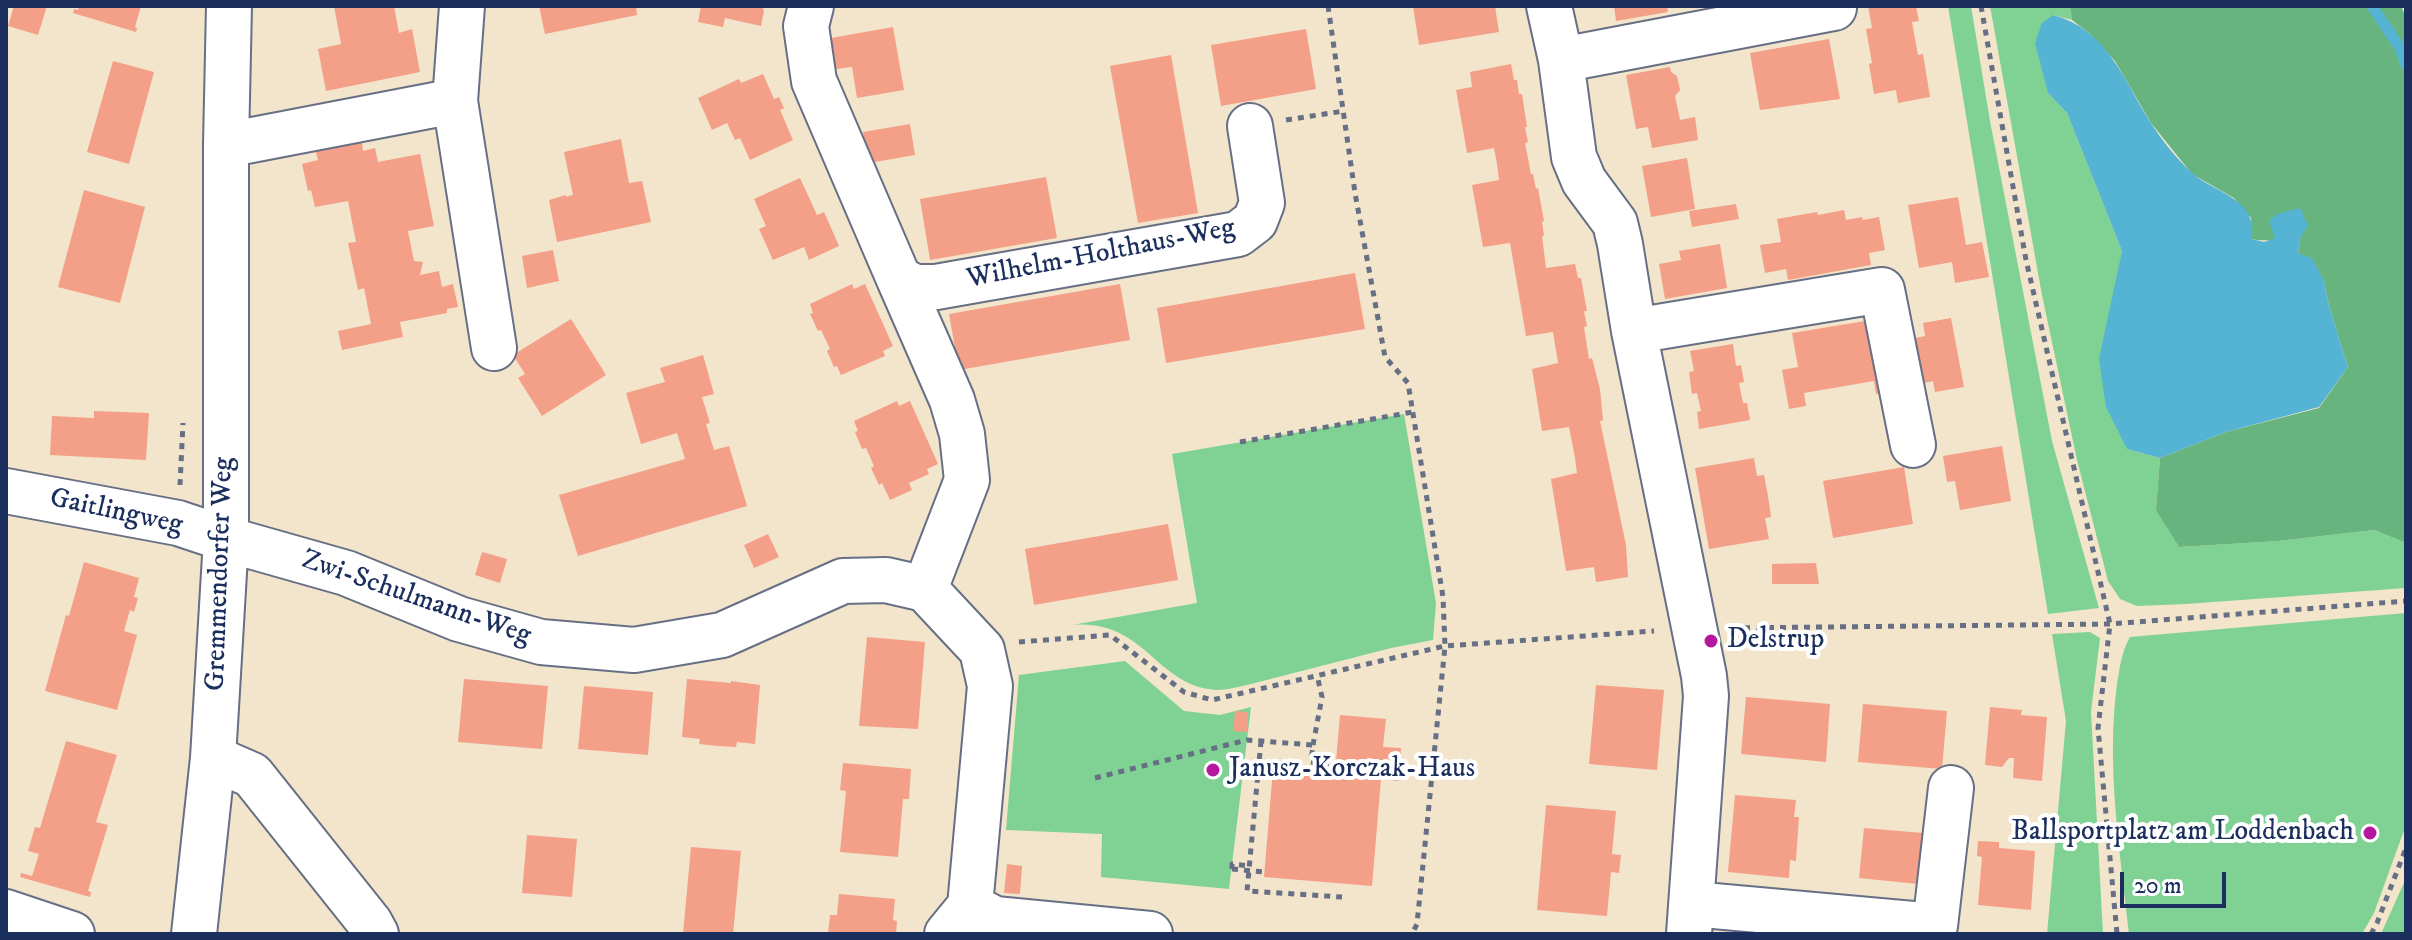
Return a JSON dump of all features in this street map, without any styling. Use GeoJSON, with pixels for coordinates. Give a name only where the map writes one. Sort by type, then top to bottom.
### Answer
{"type":"FeatureCollection","features":[{"type":"Feature","properties":{"kind":"street","name":"Gremmendorfer Weg"},"geometry":{"type":"LineString","coordinates":[[194,934],[213,758],[226,539],[229,6]]}},
{"type":"Feature","properties":{"kind":"street"},"geometry":{"type":"LineString","coordinates":[[462,6],[455,101],[494,348]]}},
{"type":"Feature","properties":{"kind":"street"},"geometry":{"type":"LineString","coordinates":[[811,6],[806,26],[814,81],[952,400],[962,434],[967,480],[925,589],[982,650],[990,686],[958,920],[995,919],[1150,934]]}},
{"type":"Feature","properties":{"kind":"street"},"geometry":{"type":"LineString","coordinates":[[1549,6],[1561,60],[1574,157],[1584,181],[1615,223],[1634,331],[1701,655],[1706,696],[1690,919],[1935,926],[1951,788]]}},
{"type":"Feature","properties":{"kind":"street"},"geometry":{"type":"LineString","coordinates":[[1561,60],[1834,8]]}},
{"type":"Feature","properties":{"kind":"street"},"geometry":{"type":"LineString","coordinates":[[226,145],[455,101]]}},
{"type":"Feature","properties":{"kind":"street","name":"Wilhelm-Holthaus-Weg"},"geometry":{"type":"LineString","coordinates":[[899,279],[915,287],[936,287],[1238,234],[1255,221],[1262,203],[1250,126]]}},
{"type":"Feature","properties":{"kind":"street"},"geometry":{"type":"LineString","coordinates":[[1634,331],[1882,290],[1913,445]]}},
{"type":"Feature","properties":{"kind":"street","name":"Gaitlingweg"},"geometry":{"type":"LineString","coordinates":[[6,491],[178,523],[226,539]]}},
{"type":"Feature","properties":{"kind":"street","name":"Zwi-Schulmann-Weg"},"geometry":{"type":"LineString","coordinates":[[226,539],[346,573],[459,619],[541,642],[634,650],[722,635],[843,581],[886,580],[925,589]]}},
{"type":"Feature","properties":{"kind":"street"},"geometry":{"type":"LineString","coordinates":[[213,758],[252,775],[376,934]]}},
{"type":"Feature","properties":{"kind":"street"},"geometry":{"type":"LineString","coordinates":[[6,912],[72,934]]}},
{"type":"Feature","properties":{"kind":"path"},"geometry":{"type":"LineString","coordinates":[[1328,6],[1355,193],[1385,357],[1408,383],[1443,597],[1445,646],[1417,924],[1412,934]]}},
{"type":"Feature","properties":{"kind":"path"},"geometry":{"type":"LineString","coordinates":[[1981,6],[2026,260],[2110,624],[2098,728],[2117,934]]}},
{"type":"Feature","properties":{"kind":"path"},"geometry":{"type":"LineString","coordinates":[[1250,126],[1344,111]]}},
{"type":"Feature","properties":{"kind":"path"},"geometry":{"type":"LineString","coordinates":[[1240,442],[1413,412]]}},
{"type":"Feature","properties":{"kind":"path"},"geometry":{"type":"LineString","coordinates":[[1317,675],[1322,697],[1311,762],[1342,767]]}},
{"type":"Feature","properties":{"kind":"path"},"geometry":{"type":"LineString","coordinates":[[1095,778],[1247,740],[1313,745]]}},
{"type":"Feature","properties":{"kind":"path"},"geometry":{"type":"LineString","coordinates":[[1261,741],[1247,891],[1342,897]]}},
{"type":"Feature","properties":{"kind":"path"},"geometry":{"type":"LineString","coordinates":[[2371,934],[2406,848]]}},
{"type":"Feature","properties":{"kind":"path"},"geometry":{"type":"LineString","coordinates":[[1249,866],[1232,864],[1232,869],[1264,872]]}},
{"type":"Feature","properties":{"kind":"green space"},"geometry":{"type":"Polygon","coordinates":[[[1948,6],[1971,6],[2052,441],[2099,608],[2048,614],[1948,6]]]}},
{"type":"Feature","properties":{"kind":"green space"},"geometry":{"type":"Polygon","coordinates":[[[1990,6],[2070,6],[2072,20],[2053,15],[2048,93],[2067,113],[2122,251],[2115,291],[2127,449],[2160,458],[2156,509],[2179,547],[2278,541],[2374,530],[2406,543],[2406,588],[2137,606],[2120,599],[2108,581],[2077,460],[2042,295],[1990,6]]]}},
{"type":"Feature","properties":{"kind":"green space"},"geometry":{"type":"Polygon","coordinates":[[[2070,6],[2401,6],[2406,17],[2406,543],[2374,530],[2278,541],[2179,547],[2156,510],[2160,458],[2226,432],[2319,408],[2348,367],[2324,281],[2298,253],[2301,235],[2270,240],[2252,239],[2251,218],[2234,198],[2192,174],[2151,123],[2115,61],[2072,20],[2070,6]]]}},
{"type":"Feature","properties":{"kind":"green space"},"geometry":{"type":"Polygon","coordinates":[[[1404,414],[1436,603],[1433,640],[1216,690],[1195,686],[1178,677],[1117,632],[1097,626],[1072,625],[1197,603],[1172,454],[1404,414]]]}},
{"type":"Feature","properties":{"kind":"green space"},"geometry":{"type":"Polygon","coordinates":[[[2406,613],[2406,825],[2374,913],[2362,934],[2129,934],[2113,746],[2117,684],[2130,637],[2406,613]]]}},
{"type":"Feature","properties":{"kind":"green space"},"geometry":{"type":"Polygon","coordinates":[[[2090,632],[2100,638],[2091,712],[2103,934],[2047,934],[2066,721],[2052,634],[2090,632]]]}},
{"type":"Feature","properties":{"kind":"green space"},"geometry":{"type":"Polygon","coordinates":[[[1125,661],[1184,711],[1220,715],[1251,707],[1229,889],[1101,877],[1102,834],[1006,830],[1019,675],[1125,661]]]}},
{"type":"Feature","properties":{"kind":"green space"},"geometry":{"type":"Polygon","coordinates":[[[2406,878],[2406,934],[2381,934],[2406,878]]]}},
{"type":"Feature","properties":{"kind":"water"},"geometry":{"type":"Polygon","coordinates":[[[2053,15],[2087,31],[2100,43],[2153,127],[2174,154],[2198,178],[2234,199],[2247,212],[2252,223],[2252,239],[2264,242],[2275,238],[2269,221],[2277,214],[2300,208],[2308,226],[2301,236],[2298,253],[2312,258],[2324,281],[2348,367],[2319,407],[2226,432],[2160,458],[2127,449],[2106,407],[2099,359],[2122,251],[2067,113],[2048,93],[2035,43],[2042,23],[2053,15]]]}},
{"type":"Feature","properties":{"kind":"building"},"geometry":{"type":"Polygon","coordinates":[[[14,6],[47,6],[38,35],[8,26],[14,6]]]}},
{"type":"Feature","properties":{"kind":"building"},"geometry":{"type":"Polygon","coordinates":[[[79,6],[141,6],[136,32],[73,13],[79,6]]]}},
{"type":"Feature","properties":{"kind":"building"},"geometry":{"type":"Polygon","coordinates":[[[334,6],[394,6],[399,33],[412,29],[420,72],[326,91],[318,49],[341,44],[334,6]]]}},
{"type":"Feature","properties":{"kind":"building"},"geometry":{"type":"Polygon","coordinates":[[[539,6],[636,6],[637,15],[545,34],[539,6]]]}},
{"type":"Feature","properties":{"kind":"building"},"geometry":{"type":"Polygon","coordinates":[[[701,6],[762,6],[761,26],[725,18],[723,27],[698,22],[701,6]]]}},
{"type":"Feature","properties":{"kind":"building"},"geometry":{"type":"Polygon","coordinates":[[[1413,6],[1495,6],[1499,32],[1419,45],[1413,6]]]}},
{"type":"Feature","properties":{"kind":"building"},"geometry":{"type":"Polygon","coordinates":[[[1614,6],[1667,6],[1668,12],[1616,21],[1614,6]]]}},
{"type":"Feature","properties":{"kind":"building"},"geometry":{"type":"Polygon","coordinates":[[[1868,6],[1916,6],[1919,21],[1912,22],[1918,55],[1923,54],[1930,97],[1898,103],[1896,90],[1874,94],[1866,29],[1872,28],[1868,6]]]}},
{"type":"Feature","properties":{"kind":"building"},"geometry":{"type":"Polygon","coordinates":[[[893,27],[904,90],[857,98],[852,67],[836,69],[831,38],[893,27]]]}},
{"type":"Feature","properties":{"kind":"building"},"geometry":{"type":"Polygon","coordinates":[[[1306,29],[1316,89],[1221,106],[1211,45],[1306,29]]]}},
{"type":"Feature","properties":{"kind":"building"},"geometry":{"type":"Polygon","coordinates":[[[1829,39],[1840,99],[1760,110],[1750,53],[1829,39]]]}},
{"type":"Feature","properties":{"kind":"building"},"geometry":{"type":"Polygon","coordinates":[[[1171,55],[1198,213],[1138,223],[1110,66],[1171,55]]]}},
{"type":"Feature","properties":{"kind":"building"},"geometry":{"type":"Polygon","coordinates":[[[113,61],[154,72],[129,164],[87,152],[113,61]]]}},
{"type":"Feature","properties":{"kind":"building"},"geometry":{"type":"Polygon","coordinates":[[[1511,64],[1519,94],[1522,94],[1528,142],[1525,143],[1544,221],[1542,236],[1546,268],[1575,264],[1578,278],[1581,278],[1587,311],[1584,311],[1587,326],[1584,327],[1589,359],[1592,358],[1600,389],[1603,420],[1600,421],[1626,545],[1628,577],[1596,582],[1594,567],[1566,571],[1551,479],[1577,473],[1575,458],[1569,427],[1542,431],[1532,369],[1558,363],[1553,332],[1526,336],[1510,243],[1483,247],[1472,185],[1499,180],[1497,164],[1494,148],[1467,153],[1456,90],[1472,87],[1470,72],[1511,64]]]}},
{"type":"Feature","properties":{"kind":"building"},"geometry":{"type":"Polygon","coordinates":[[[1670,67],[1677,76],[1680,90],[1675,96],[1680,120],[1695,117],[1698,140],[1652,148],[1648,127],[1636,129],[1626,75],[1670,67]]]}},
{"type":"Feature","properties":{"kind":"building"},"geometry":{"type":"Polygon","coordinates":[[[763,74],[774,99],[779,97],[784,108],[780,110],[793,140],[750,160],[740,138],[735,140],[727,123],[712,130],[698,98],[739,79],[741,83],[763,74]]]}},
{"type":"Feature","properties":{"kind":"building"},"geometry":{"type":"Polygon","coordinates":[[[910,124],[915,155],[869,163],[863,132],[910,124]]]}},
{"type":"Feature","properties":{"kind":"building"},"geometry":{"type":"Polygon","coordinates":[[[361,136],[363,151],[375,148],[378,162],[420,154],[434,226],[408,231],[414,261],[423,262],[420,275],[439,271],[442,287],[453,284],[458,307],[447,309],[447,313],[400,322],[403,337],[342,350],[338,331],[371,324],[364,288],[358,290],[348,243],[356,242],[348,201],[315,207],[302,164],[318,160],[314,145],[361,136]]]}},
{"type":"Feature","properties":{"kind":"building"},"geometry":{"type":"Polygon","coordinates":[[[621,139],[629,183],[642,181],[651,222],[557,242],[549,200],[573,195],[564,152],[621,139]]]}},
{"type":"Feature","properties":{"kind":"building"},"geometry":{"type":"Polygon","coordinates":[[[1687,158],[1695,209],[1651,217],[1642,166],[1687,158]]]}},
{"type":"Feature","properties":{"kind":"building"},"geometry":{"type":"Polygon","coordinates":[[[1046,177],[1057,238],[930,260],[920,199],[1046,177]]]}},
{"type":"Feature","properties":{"kind":"building"},"geometry":{"type":"Polygon","coordinates":[[[800,178],[817,215],[824,212],[839,246],[809,260],[804,247],[773,260],[759,229],[766,226],[754,199],[800,178]]]}},
{"type":"Feature","properties":{"kind":"building"},"geometry":{"type":"Polygon","coordinates":[[[84,190],[145,207],[120,303],[58,287],[84,190]]]}},
{"type":"Feature","properties":{"kind":"building"},"geometry":{"type":"Polygon","coordinates":[[[1958,197],[1966,245],[1982,242],[1989,277],[1955,283],[1952,262],[1919,268],[1908,205],[1958,197]]]}},
{"type":"Feature","properties":{"kind":"building"},"geometry":{"type":"Polygon","coordinates":[[[1736,204],[1739,219],[1692,227],[1689,211],[1736,204]]]}},
{"type":"Feature","properties":{"kind":"building"},"geometry":{"type":"Polygon","coordinates":[[[1844,210],[1846,220],[1879,217],[1885,250],[1869,253],[1871,265],[1788,280],[1786,269],[1765,273],[1760,245],[1781,242],[1777,219],[1844,210]]]}},
{"type":"Feature","properties":{"kind":"building"},"geometry":{"type":"Polygon","coordinates":[[[1720,244],[1727,288],[1665,299],[1659,264],[1681,260],[1679,251],[1720,244]]]}},
{"type":"Feature","properties":{"kind":"building"},"geometry":{"type":"Polygon","coordinates":[[[553,250],[559,281],[527,288],[522,256],[553,250]]]}},
{"type":"Feature","properties":{"kind":"building"},"geometry":{"type":"Polygon","coordinates":[[[1355,273],[1365,329],[1166,363],[1157,308],[1355,273]]]}},
{"type":"Feature","properties":{"kind":"building"},"geometry":{"type":"Polygon","coordinates":[[[852,284],[854,289],[865,284],[893,346],[883,351],[885,356],[841,375],[837,366],[834,367],[827,351],[830,349],[810,314],[813,313],[810,304],[852,284]]]}},
{"type":"Feature","properties":{"kind":"building"},"geometry":{"type":"Polygon","coordinates":[[[1120,284],[1130,340],[959,370],[949,314],[1120,284]]]}},
{"type":"Feature","properties":{"kind":"building"},"geometry":{"type":"Polygon","coordinates":[[[1951,318],[1964,387],[1935,392],[1933,381],[1924,383],[1922,372],[1906,375],[1900,341],[1925,336],[1923,323],[1951,318]]]}},
{"type":"Feature","properties":{"kind":"building"},"geometry":{"type":"Polygon","coordinates":[[[571,319],[606,375],[542,416],[518,378],[525,374],[513,355],[571,319]]]}},
{"type":"Feature","properties":{"kind":"building"},"geometry":{"type":"Polygon","coordinates":[[[1865,321],[1871,355],[1886,352],[1893,391],[1876,394],[1874,381],[1804,393],[1806,406],[1789,409],[1782,370],[1798,367],[1792,333],[1865,321]]]}},
{"type":"Feature","properties":{"kind":"building"},"geometry":{"type":"Polygon","coordinates":[[[1733,344],[1736,366],[1741,365],[1744,382],[1739,383],[1750,420],[1699,429],[1697,412],[1701,411],[1697,393],[1692,394],[1689,372],[1694,371],[1690,351],[1733,344]]]}},
{"type":"Feature","properties":{"kind":"building"},"geometry":{"type":"Polygon","coordinates":[[[703,355],[714,394],[702,397],[710,423],[706,424],[714,450],[729,446],[747,506],[578,556],[559,495],[685,459],[677,433],[641,444],[626,393],[665,382],[660,368],[703,355]]]}},
{"type":"Feature","properties":{"kind":"building"},"geometry":{"type":"Polygon","coordinates":[[[897,401],[899,406],[910,401],[938,464],[927,469],[929,474],[909,483],[912,490],[890,500],[871,468],[874,466],[866,448],[862,449],[854,421],[897,401]]]}},
{"type":"Feature","properties":{"kind":"building"},"geometry":{"type":"Polygon","coordinates":[[[94,411],[149,413],[146,460],[50,455],[52,416],[94,418],[94,411]]]}},
{"type":"Feature","properties":{"kind":"building"},"geometry":{"type":"Polygon","coordinates":[[[2002,446],[2011,501],[1960,510],[1955,481],[1947,482],[1943,456],[2002,446]]]}},
{"type":"Feature","properties":{"kind":"building"},"geometry":{"type":"Polygon","coordinates":[[[1754,458],[1757,476],[1764,475],[1768,496],[1771,517],[1765,518],[1769,539],[1709,549],[1695,468],[1754,458]]]}},
{"type":"Feature","properties":{"kind":"building"},"geometry":{"type":"Polygon","coordinates":[[[1904,467],[1913,524],[1833,538],[1823,481],[1904,467]]]}},
{"type":"Feature","properties":{"kind":"building"},"geometry":{"type":"Polygon","coordinates":[[[1168,524],[1178,580],[1034,605],[1025,549],[1168,524]]]}},
{"type":"Feature","properties":{"kind":"building"},"geometry":{"type":"Polygon","coordinates":[[[768,534],[779,557],[754,568],[744,545],[768,534]]]}},
{"type":"Feature","properties":{"kind":"building"},"geometry":{"type":"Polygon","coordinates":[[[482,552],[507,559],[500,583],[475,575],[482,552]]]}},
{"type":"Feature","properties":{"kind":"building"},"geometry":{"type":"Polygon","coordinates":[[[84,562],[139,578],[134,597],[138,598],[134,612],[130,610],[124,631],[137,635],[117,710],[45,691],[84,562]]]}},
{"type":"Feature","properties":{"kind":"building"},"geometry":{"type":"Polygon","coordinates":[[[1816,563],[1819,584],[1772,584],[1772,564],[1816,563]]]}},
{"type":"Feature","properties":{"kind":"building"},"geometry":{"type":"Polygon","coordinates":[[[867,637],[925,642],[918,729],[859,726],[867,637]]]}},
{"type":"Feature","properties":{"kind":"building"},"geometry":{"type":"Polygon","coordinates":[[[464,679],[548,686],[542,749],[458,742],[464,679]]]}},
{"type":"Feature","properties":{"kind":"building"},"geometry":{"type":"Polygon","coordinates":[[[687,679],[760,685],[755,744],[737,742],[736,747],[718,746],[699,744],[700,739],[682,737],[687,679]]]}},
{"type":"Feature","properties":{"kind":"building"},"geometry":{"type":"Polygon","coordinates":[[[1596,685],[1664,690],[1657,770],[1589,764],[1596,685]]]}},
{"type":"Feature","properties":{"kind":"building"},"geometry":{"type":"Polygon","coordinates":[[[584,686],[653,692],[648,755],[578,749],[584,686]]]}},
{"type":"Feature","properties":{"kind":"building"},"geometry":{"type":"Polygon","coordinates":[[[1746,697],[1830,704],[1826,762],[1741,754],[1746,697]]]}},
{"type":"Feature","properties":{"kind":"building"},"geometry":{"type":"Polygon","coordinates":[[[1863,704],[1947,711],[1942,769],[1858,762],[1863,704]]]}},
{"type":"Feature","properties":{"kind":"building"},"geometry":{"type":"Polygon","coordinates":[[[1990,707],[2022,710],[2021,715],[2047,717],[2042,781],[2013,778],[2014,758],[2009,758],[2002,767],[1985,765],[1990,707]]]}},
{"type":"Feature","properties":{"kind":"building"},"geometry":{"type":"Polygon","coordinates":[[[1235,711],[1248,712],[1247,732],[1233,731],[1235,711]]]}},
{"type":"Feature","properties":{"kind":"building"},"geometry":{"type":"Polygon","coordinates":[[[1340,715],[1386,719],[1383,747],[1401,748],[1398,781],[1381,779],[1372,886],[1264,877],[1273,769],[1341,775],[1342,762],[1336,761],[1340,715]]]}},
{"type":"Feature","properties":{"kind":"building"},"geometry":{"type":"Polygon","coordinates":[[[66,741],[117,755],[96,822],[108,825],[88,891],[91,892],[90,897],[20,877],[21,873],[32,876],[39,854],[28,851],[35,827],[40,828],[66,741]]]}},
{"type":"Feature","properties":{"kind":"building"},"geometry":{"type":"Polygon","coordinates":[[[843,763],[911,769],[909,799],[903,799],[898,857],[840,852],[846,791],[840,790],[843,763]]]}},
{"type":"Feature","properties":{"kind":"building"},"geometry":{"type":"Polygon","coordinates":[[[1735,795],[1796,800],[1794,817],[1799,817],[1796,861],[1790,860],[1789,878],[1728,872],[1735,795]]]}},
{"type":"Feature","properties":{"kind":"building"},"geometry":{"type":"Polygon","coordinates":[[[1546,805],[1616,811],[1612,854],[1621,855],[1619,873],[1611,872],[1607,916],[1537,910],[1546,805]]]}},
{"type":"Feature","properties":{"kind":"building"},"geometry":{"type":"Polygon","coordinates":[[[1864,828],[1923,833],[1918,884],[1859,878],[1864,828]]]}},
{"type":"Feature","properties":{"kind":"building"},"geometry":{"type":"Polygon","coordinates":[[[527,835],[577,839],[572,897],[522,893],[527,835]]]}},
{"type":"Feature","properties":{"kind":"building"},"geometry":{"type":"Polygon","coordinates":[[[1978,841],[1999,842],[1999,848],[2035,851],[2031,910],[1978,905],[1982,857],[1977,856],[1978,841]]]}},
{"type":"Feature","properties":{"kind":"building"},"geometry":{"type":"Polygon","coordinates":[[[691,847],[741,851],[733,934],[683,934],[691,847]]]}},
{"type":"Feature","properties":{"kind":"building"},"geometry":{"type":"Polygon","coordinates":[[[1007,864],[1022,866],[1020,894],[1004,893],[1007,864]]]}},
{"type":"Feature","properties":{"kind":"building"},"geometry":{"type":"Polygon","coordinates":[[[839,894],[895,899],[893,920],[897,921],[896,934],[828,934],[830,915],[837,915],[839,894]]]}},
{"type":"Feature","properties":{"kind":"waterway"},"geometry":{"type":"LineString","coordinates":[[2372,6],[2400,48],[2406,65]]}},
{"type":"Feature","properties":{"kind":"place","name":"Delstrup"},"geometry":{"type":"Point","coordinates":[1711,641]}},
{"type":"Feature","properties":{"kind":"place","name":"Janusz-Korczak-Haus"},"geometry":{"type":"Point","coordinates":[1213,770]}},
{"type":"Feature","properties":{"kind":"place","name":"Ballsportplatz am Loddenbach"},"geometry":{"type":"Point","coordinates":[2370,833]}}]}
